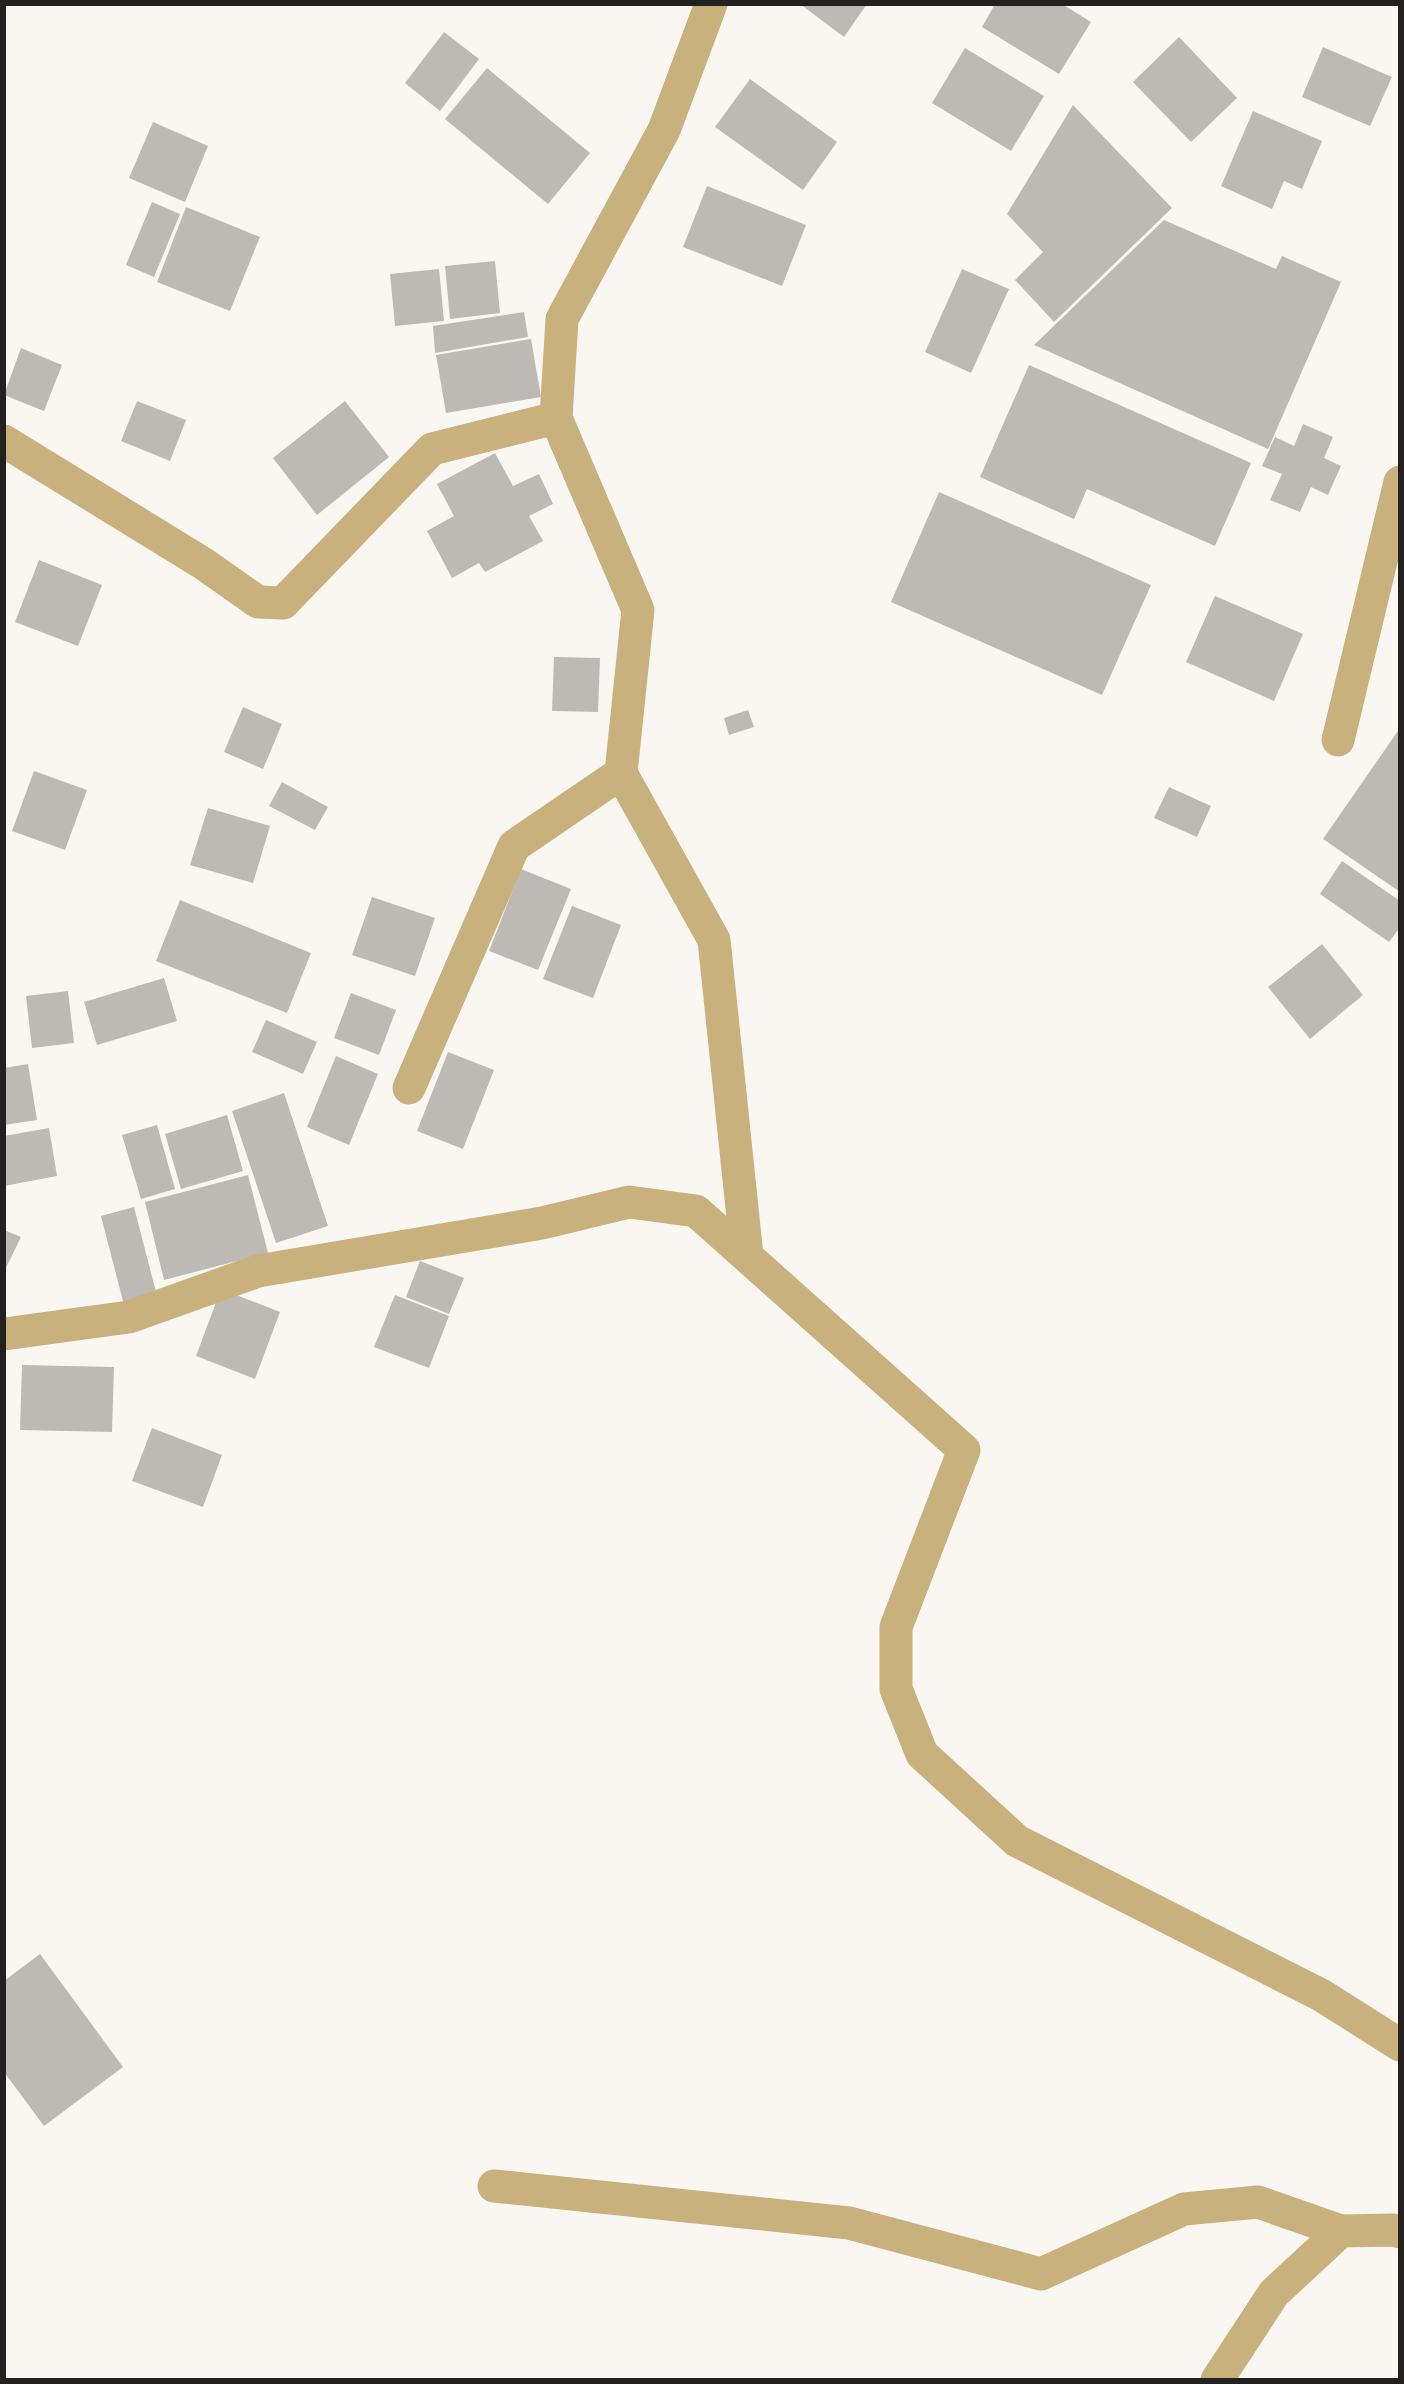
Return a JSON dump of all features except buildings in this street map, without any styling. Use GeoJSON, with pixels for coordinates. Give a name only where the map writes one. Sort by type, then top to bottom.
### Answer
{"type":"FeatureCollection","features":[{"type":"Feature","properties":{"kind":"street"},"geometry":{"type":"LineString","coordinates":[[711,4],[664,130],[562,320],[556,418],[638,610],[621,773],[714,940],[747,1256]]}},
{"type":"Feature","properties":{"kind":"street"},"geometry":{"type":"LineString","coordinates":[[4,441],[204,564],[258,602],[283,603],[432,449],[556,418]]}},
{"type":"Feature","properties":{"kind":"street"},"geometry":{"type":"LineString","coordinates":[[1338,740],[1400,482]]}},
{"type":"Feature","properties":{"kind":"street"},"geometry":{"type":"LineString","coordinates":[[409,1088],[514,846],[621,773]]}},
{"type":"Feature","properties":{"kind":"street"},"geometry":{"type":"LineString","coordinates":[[4,1334],[129,1317],[258,1271],[542,1223],[630,1202],[696,1211],[964,1450],[896,1627],[896,1689],[922,1754],[1017,1841],[1321,1995],[1400,2045]]}},
{"type":"Feature","properties":{"kind":"street"},"geometry":{"type":"LineString","coordinates":[[494,2186],[849,2223],[1041,2274],[1184,2209],[1258,2202],[1341,2231],[1393,2230],[1400,2232]]}},
{"type":"Feature","properties":{"kind":"street"},"geometry":{"type":"LineString","coordinates":[[1218,2379],[1274,2293],[1341,2231]]}}]}
